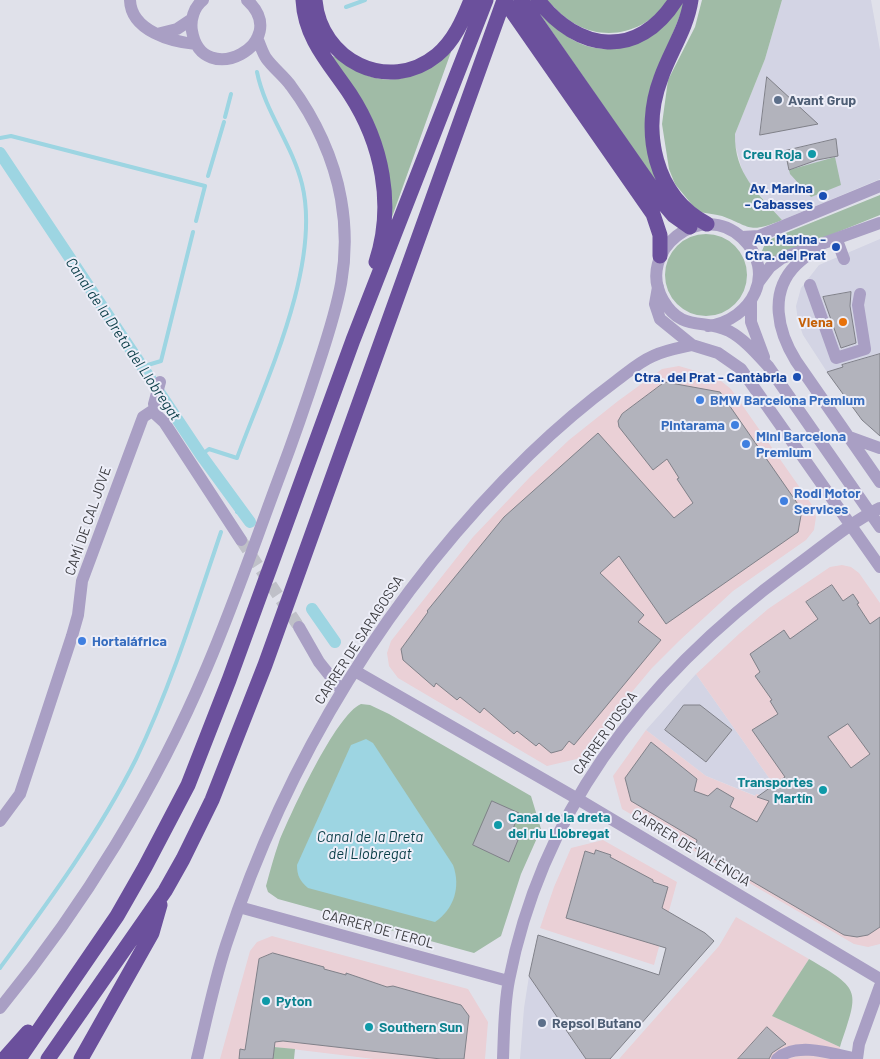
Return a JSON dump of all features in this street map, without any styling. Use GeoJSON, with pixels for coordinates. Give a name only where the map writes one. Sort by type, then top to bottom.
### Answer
{"type":"FeatureCollection","features":[{"type":"Feature","properties":{"kind":"highway"},"geometry":{"type":"LineString","coordinates":[[303,0],[304,15],[310,33],[322,56],[365,119],[376,146],[383,178],[384,220],[379,248],[353,340]]}},
{"type":"Feature","properties":{"kind":"highway"},"geometry":{"type":"LineString","coordinates":[[315,0],[321,28],[342,55],[359,65],[389,72],[409,69],[436,55],[477,4]]}},
{"type":"Feature","properties":{"kind":"highway"},"geometry":{"type":"LineString","coordinates":[[492,0],[601,152],[636,189]]}},
{"type":"Feature","properties":{"kind":"highway"},"geometry":{"type":"LineString","coordinates":[[504,0],[636,189],[657,224],[660,234],[660,256]]}},
{"type":"Feature","properties":{"kind":"highway"},"geometry":{"type":"LineString","coordinates":[[48,1059],[165,891],[201,824],[240,729],[428,212],[469,119],[496,37],[504,0]]}},
{"type":"Feature","properties":{"kind":"highway"},"geometry":{"type":"LineString","coordinates":[[496,37],[515,0]]}},
{"type":"Feature","properties":{"kind":"highway"},"geometry":{"type":"LineString","coordinates":[[522,0],[662,202],[673,215],[690,227]]}},
{"type":"Feature","properties":{"kind":"highway"},"geometry":{"type":"LineString","coordinates":[[538,0],[546,11],[569,31],[583,38],[614,42],[645,33],[662,20],[676,0]]}},
{"type":"Feature","properties":{"kind":"highway"},"geometry":{"type":"LineString","coordinates":[[692,0],[687,18],[654,99],[652,121],[658,162],[668,188],[680,205],[692,216],[707,224]]}},
{"type":"Feature","properties":{"kind":"highway"},"geometry":{"type":"LineString","coordinates":[[19,1059],[117,916],[188,785],[229,680],[477,4]]}},
{"type":"Feature","properties":{"kind":"highway"},"geometry":{"type":"LineString","coordinates":[[81,1059],[152,933],[165,891]]}},
{"type":"Feature","properties":{"kind":"highway"},"geometry":{"type":"LineString","coordinates":[[4,1059],[64,992]]}},
{"type":"Feature","properties":{"kind":"street"},"geometry":{"type":"LineString","coordinates":[[130,0],[135,16],[141,24],[170,40],[196,44]]}},
{"type":"Feature","properties":{"kind":"street"},"geometry":{"type":"LineString","coordinates":[[201,1],[192,19],[191,28],[196,44],[204,52],[225,60],[236,58],[246,53],[257,38],[258,15],[247,0]]}},
{"type":"Feature","properties":{"kind":"street"},"geometry":{"type":"LineString","coordinates":[[157,34],[177,29],[192,19]]}},
{"type":"Feature","properties":{"kind":"street"},"geometry":{"type":"LineString","coordinates":[[0,1008],[25,978],[85,895],[170,746],[207,668],[300,421],[338,307],[343,282],[345,237],[341,198],[335,173],[316,126],[292,86],[266,58],[257,38]]}},
{"type":"Feature","properties":{"kind":"street"},"geometry":{"type":"LineString","coordinates":[[246,53],[266,58]]}},
{"type":"Feature","properties":{"kind":"street"},"geometry":{"type":"LineString","coordinates":[[742,237],[759,236],[880,186]]}},
{"type":"Feature","properties":{"kind":"street"},"geometry":{"type":"LineString","coordinates":[[758,283],[756,258],[742,237],[726,228],[707,224],[690,227],[669,241],[660,256],[656,271],[658,287],[655,304],[660,319],[692,345],[718,353],[741,369],[880,567]]}},
{"type":"Feature","properties":{"kind":"street"},"geometry":{"type":"LineString","coordinates":[[768,366],[751,322],[751,302],[758,283],[774,263],[801,251],[880,224]]}},
{"type":"Feature","properties":{"kind":"street"},"geometry":{"type":"LineString","coordinates":[[837,240],[844,259]]}},
{"type":"Feature","properties":{"kind":"street"},"geometry":{"type":"LineString","coordinates":[[820,246],[795,266],[786,278],[780,294],[779,326],[786,345],[880,482]]}},
{"type":"Feature","properties":{"kind":"street"},"geometry":{"type":"LineString","coordinates":[[810,285],[836,358],[865,349],[858,305],[860,294]]}},
{"type":"Feature","properties":{"kind":"street"},"geometry":{"type":"LineString","coordinates":[[658,287],[671,311],[682,319],[694,324],[728,330],[747,344],[768,366],[875,510],[880,526]]}},
{"type":"Feature","properties":{"kind":"street"},"geometry":{"type":"LineString","coordinates":[[708,326],[733,320],[751,302]]}},
{"type":"Feature","properties":{"kind":"street","name":"CARRER DE SARAGOSSA"},"geometry":{"type":"LineString","coordinates":[[198,1059],[225,947],[273,820],[313,740],[386,621],[467,517],[539,446],[590,400],[638,364],[660,353],[692,345]]}},
{"type":"Feature","properties":{"kind":"street"},"geometry":{"type":"LineString","coordinates":[[160,382],[151,404],[241,540]]}},
{"type":"Feature","properties":{"kind":"street","name":"CAMÍ DE CAL JOVE"},"geometry":{"type":"LineString","coordinates":[[0,821],[20,794],[72,636],[78,615],[82,581],[91,554],[143,417],[151,404]]}},
{"type":"Feature","properties":{"kind":"street"},"geometry":{"type":"LineString","coordinates":[[850,437],[880,448]]}},
{"type":"Feature","properties":{"kind":"street","name":"CARRER D'OSCA"},"geometry":{"type":"LineString","coordinates":[[503,1059],[508,981],[520,935],[543,867],[576,798],[626,726],[684,660],[749,601],[875,510]]}},
{"type":"Feature","properties":{"kind":"street"},"geometry":{"type":"LineString","coordinates":[[299,628],[319,662],[342,691]]}},
{"type":"Feature","properties":{"kind":"street","name":"CARRER DE VALÈNCIA"},"geometry":{"type":"LineString","coordinates":[[355,671],[576,798],[880,979]]}},
{"type":"Feature","properties":{"kind":"street","name":"CARRER DE TEROL"},"geometry":{"type":"LineString","coordinates":[[239,907],[508,981]]}},
{"type":"Feature","properties":{"kind":"street"},"geometry":{"type":"LineString","coordinates":[[777,1059],[783,1054],[798,1050],[857,1059],[859,1044],[880,986]]}},
{"type":"Feature","properties":{"kind":"shaded area"},"geometry":{"type":"Polygon","coordinates":[[[782,0],[871,0],[880,50],[880,179],[782,220],[744,177],[735,144],[735,134],[765,59],[782,0]]]}},
{"type":"Feature","properties":{"kind":"shaded area"},"geometry":{"type":"Polygon","coordinates":[[[880,239],[880,354],[827,372],[803,335],[798,321],[796,306],[801,288],[819,265],[880,239]]]}},
{"type":"Feature","properties":{"kind":"shaded area"},"geometry":{"type":"Polygon","coordinates":[[[679,366],[716,377],[731,389],[812,505],[816,517],[814,530],[806,540],[733,591],[679,641],[652,668],[611,717],[581,758],[547,766],[398,678],[389,666],[387,653],[391,641],[473,537],[530,477],[569,440],[618,401],[662,369],[679,366]]]}},
{"type":"Feature","properties":{"kind":"shaded area"},"geometry":{"type":"Polygon","coordinates":[[[842,565],[851,567],[859,573],[880,603],[880,748],[851,768],[774,785],[696,674],[768,609],[830,567],[842,565]]]}},
{"type":"Feature","properties":{"kind":"shaded area"},"geometry":{"type":"Polygon","coordinates":[[[696,674],[774,785],[760,795],[756,794],[756,796],[706,776],[646,730],[696,674]]]}},
{"type":"Feature","properties":{"kind":"shaded area"},"geometry":{"type":"Polygon","coordinates":[[[646,730],[706,776],[755,796],[756,794],[760,795],[880,836],[880,944],[868,947],[854,944],[622,809],[613,776],[646,730]]]}},
{"type":"Feature","properties":{"kind":"shaded area"},"geometry":{"type":"Polygon","coordinates":[[[603,840],[677,882],[654,965],[540,928],[554,887],[571,848],[603,840]]]}},
{"type":"Feature","properties":{"kind":"shaded area"},"geometry":{"type":"Polygon","coordinates":[[[736,917],[809,959],[773,1016],[840,1047],[838,1059],[619,1059],[719,946],[736,917]]]}},
{"type":"Feature","properties":{"kind":"shaded area"},"geometry":{"type":"Polygon","coordinates":[[[272,936],[468,989],[488,1022],[485,1059],[374,1059],[275,1047],[273,1059],[220,1059],[250,951],[257,942],[272,936]]]}},
{"type":"Feature","properties":{"kind":"shaded area","name":"Repsol Butano"},"geometry":{"type":"Polygon","coordinates":[[[529,976],[586,1059],[520,1059],[524,1008],[529,976]]]}},
{"type":"Feature","properties":{"kind":"green space"},"geometry":{"type":"Polygon","coordinates":[[[530,0],[534,0],[552,23],[564,34],[580,43],[597,48],[614,49],[631,45],[661,28],[683,0],[684,5],[654,81],[666,196],[530,0]]]}},
{"type":"Feature","properties":{"kind":"green space"},"geometry":{"type":"Polygon","coordinates":[[[547,0],[668,0],[660,11],[639,26],[627,31],[602,33],[573,23],[547,0]]]}},
{"type":"Feature","properties":{"kind":"green space"},"geometry":{"type":"Polygon","coordinates":[[[702,0],[782,0],[765,59],[735,134],[736,148],[743,172],[756,191],[782,220],[762,227],[745,226],[722,216],[698,212],[675,184],[669,169],[662,124],[668,80],[695,27],[702,0]]]}},
{"type":"Feature","properties":{"kind":"green space"},"geometry":{"type":"Polygon","coordinates":[[[451,52],[392,217],[390,216],[390,201],[332,56],[341,59],[366,75],[377,78],[400,79],[422,72],[441,60],[451,52]]]}},
{"type":"Feature","properties":{"kind":"green space"},"geometry":{"type":"Polygon","coordinates":[[[835,157],[841,185],[811,197],[790,174],[789,170],[835,157]]]}},
{"type":"Feature","properties":{"kind":"green space"},"geometry":{"type":"Polygon","coordinates":[[[880,195],[880,215],[776,257],[770,258],[762,251],[766,241],[880,195]]]}},
{"type":"Feature","properties":{"kind":"green space"},"geometry":{"type":"Polygon","coordinates":[[[706,234],[722,237],[735,246],[744,259],[747,275],[744,291],[735,304],[722,313],[706,316],[690,313],[677,304],[668,291],[665,275],[668,259],[677,246],[690,237],[706,234]]]}},
{"type":"Feature","properties":{"kind":"green space"},"geometry":{"type":"Polygon","coordinates":[[[361,704],[370,705],[389,714],[531,796],[541,829],[521,874],[501,936],[474,953],[278,899],[268,892],[266,886],[277,847],[303,789],[339,726],[361,704]]]}},
{"type":"Feature","properties":{"kind":"green space"},"geometry":{"type":"Polygon","coordinates":[[[809,959],[839,978],[852,993],[851,1014],[840,1047],[772,1016],[809,959]]]}},
{"type":"Feature","properties":{"kind":"green space"},"geometry":{"type":"Polygon","coordinates":[[[274,1047],[295,1049],[294,1059],[273,1059],[274,1047]]]}},
{"type":"Feature","properties":{"kind":"water","name":"Canal de la Dreta del Llobregat"},"geometry":{"type":"Polygon","coordinates":[[[366,739],[373,743],[453,865],[456,881],[454,897],[447,911],[435,922],[308,888],[298,875],[297,865],[351,745],[366,739]]]}},
{"type":"Feature","properties":{"kind":"building","name":"Avant Grup"},"geometry":{"type":"Polygon","coordinates":[[[767,77],[818,124],[760,135],[767,77]]]}},
{"type":"Feature","properties":{"kind":"building","name":"Creu Roja"},"geometry":{"type":"Polygon","coordinates":[[[836,139],[838,156],[817,160],[789,170],[785,151],[836,139]]]}},
{"type":"Feature","properties":{"kind":"building","name":"Viena"},"geometry":{"type":"Polygon","coordinates":[[[851,292],[850,306],[856,343],[841,348],[823,297],[851,292]]]}},
{"type":"Feature","properties":{"kind":"building"},"geometry":{"type":"Polygon","coordinates":[[[880,354],[880,436],[862,420],[827,372],[843,367],[842,365],[880,354]]]}},
{"type":"Feature","properties":{"kind":"building"},"geometry":{"type":"Polygon","coordinates":[[[665,382],[720,392],[802,510],[798,532],[666,624],[619,556],[600,573],[644,615],[638,622],[661,640],[574,745],[569,741],[562,750],[551,753],[539,743],[536,746],[517,731],[514,734],[484,708],[480,713],[460,697],[457,700],[436,683],[434,687],[403,660],[401,649],[427,611],[504,517],[598,433],[674,518],[693,503],[677,479],[679,478],[667,459],[653,470],[619,427],[618,421],[622,414],[665,382]]]}},
{"type":"Feature","properties":{"kind":"building"},"geometry":{"type":"Polygon","coordinates":[[[832,585],[843,601],[853,594],[870,624],[880,617],[880,927],[868,935],[857,937],[844,935],[695,848],[697,840],[631,801],[625,778],[651,742],[697,779],[694,791],[708,796],[717,788],[734,798],[730,807],[757,822],[769,801],[757,797],[785,777],[752,730],[778,714],[770,701],[772,700],[755,676],[760,672],[750,654],[784,630],[790,639],[818,619],[806,602],[832,585]],[[848,724],[828,737],[851,768],[870,754],[848,724]]]}},
{"type":"Feature","properties":{"kind":"building"},"geometry":{"type":"Polygon","coordinates":[[[684,705],[700,705],[732,730],[706,762],[665,730],[684,705]]]}},
{"type":"Feature","properties":{"kind":"building","name":"Canal de la dreta del riu Llobregat"},"geometry":{"type":"Polygon","coordinates":[[[492,801],[519,813],[510,837],[518,840],[509,862],[473,845],[492,801]]]}},
{"type":"Feature","properties":{"kind":"building"},"geometry":{"type":"Polygon","coordinates":[[[596,850],[611,855],[610,857],[653,880],[653,882],[668,887],[662,908],[705,933],[714,941],[610,1059],[586,1059],[529,976],[538,935],[659,975],[666,948],[566,918],[585,851],[594,854],[596,850]]]}},
{"type":"Feature","properties":{"kind":"building"},"geometry":{"type":"Polygon","coordinates":[[[273,953],[346,975],[346,973],[387,987],[393,986],[461,1005],[469,1016],[464,1059],[441,1059],[283,1041],[275,1042],[273,1059],[239,1059],[240,1049],[245,1050],[259,959],[273,953]]]}},
{"type":"Feature","properties":{"kind":"building"},"geometry":{"type":"Polygon","coordinates":[[[767,1027],[786,1044],[772,1053],[769,1059],[738,1059],[767,1027]]]}},
{"type":"Feature","properties":{"kind":"waterway"},"geometry":{"type":"LineString","coordinates":[[346,7],[365,0]]}},
{"type":"Feature","properties":{"kind":"waterway"},"geometry":{"type":"LineString","coordinates":[[201,455],[209,449],[237,458],[288,323],[298,286],[304,250],[306,216],[302,184],[292,155],[266,101],[257,72]]}},
{"type":"Feature","properties":{"kind":"waterway"},"geometry":{"type":"LineString","coordinates":[[225,117],[231,94]]}},
{"type":"Feature","properties":{"kind":"waterway"},"geometry":{"type":"LineString","coordinates":[[208,176],[224,122]]}},
{"type":"Feature","properties":{"kind":"waterway"},"geometry":{"type":"LineString","coordinates":[[0,138],[11,136],[205,186],[196,221]]}},
{"type":"Feature","properties":{"kind":"waterway","name":"Canal de la Dreta del Llobregat"},"geometry":{"type":"LineString","coordinates":[[0,153],[201,455],[250,522]]}},
{"type":"Feature","properties":{"kind":"waterway"},"geometry":{"type":"LineString","coordinates":[[141,367],[161,361],[193,232]]}},
{"type":"Feature","properties":{"kind":"waterway","name":"Canal de la Dreta del Llobregat"},"geometry":{"type":"LineString","coordinates":[[237,512],[240,508]]}},
{"type":"Feature","properties":{"kind":"waterway"},"geometry":{"type":"LineString","coordinates":[[0,968],[90,840],[136,759],[171,675],[221,532]]}},
{"type":"Feature","properties":{"kind":"waterway","name":"Canal de la Dreta del Llobregat"},"geometry":{"type":"LineString","coordinates":[[312,609],[335,642]]}},
{"type":"Feature","properties":{"kind":"tunnel"},"geometry":{"type":"LineString","coordinates":[[241,540],[299,627]]}},
{"type":"Feature","properties":{"kind":"place","name":"Avant Grup"},"geometry":{"type":"Point","coordinates":[778,100]}},
{"type":"Feature","properties":{"kind":"place","name":"Creu Roja"},"geometry":{"type":"Point","coordinates":[812,154]}},
{"type":"Feature","properties":{"kind":"place","name":"Av. Marina - Cabasses"},"geometry":{"type":"Point","coordinates":[823,196]}},
{"type":"Feature","properties":{"kind":"place","name":"Av. Marina - Ctra. del Prat"},"geometry":{"type":"Point","coordinates":[836,247]}},
{"type":"Feature","properties":{"kind":"place","name":"Viena"},"geometry":{"type":"Point","coordinates":[843,322]}},
{"type":"Feature","properties":{"kind":"place","name":"Ctra. del Prat - Cantàbria"},"geometry":{"type":"Point","coordinates":[797,377]}},
{"type":"Feature","properties":{"kind":"place","name":"BMW Barcelona Premium"},"geometry":{"type":"Point","coordinates":[700,400]}},
{"type":"Feature","properties":{"kind":"place","name":"Pintarama"},"geometry":{"type":"Point","coordinates":[735,425]}},
{"type":"Feature","properties":{"kind":"place","name":"Mini Barcelona Premium"},"geometry":{"type":"Point","coordinates":[746,444]}},
{"type":"Feature","properties":{"kind":"place","name":"Rodi Motor Services"},"geometry":{"type":"Point","coordinates":[784,501]}},
{"type":"Feature","properties":{"kind":"place","name":"Hortaláfrica"},"geometry":{"type":"Point","coordinates":[82,641]}},
{"type":"Feature","properties":{"kind":"place","name":"Transportes Martín"},"geometry":{"type":"Point","coordinates":[823,790]}},
{"type":"Feature","properties":{"kind":"place","name":"Canal de la dreta del riu Llobregat"},"geometry":{"type":"Point","coordinates":[498,825]}},
{"type":"Feature","properties":{"kind":"place","name":"Pyton"},"geometry":{"type":"Point","coordinates":[266,1001]}},
{"type":"Feature","properties":{"kind":"place","name":"Repsol Butano"},"geometry":{"type":"Point","coordinates":[542,1023]}},
{"type":"Feature","properties":{"kind":"place","name":"Southern Sun"},"geometry":{"type":"Point","coordinates":[369,1027]}}]}
